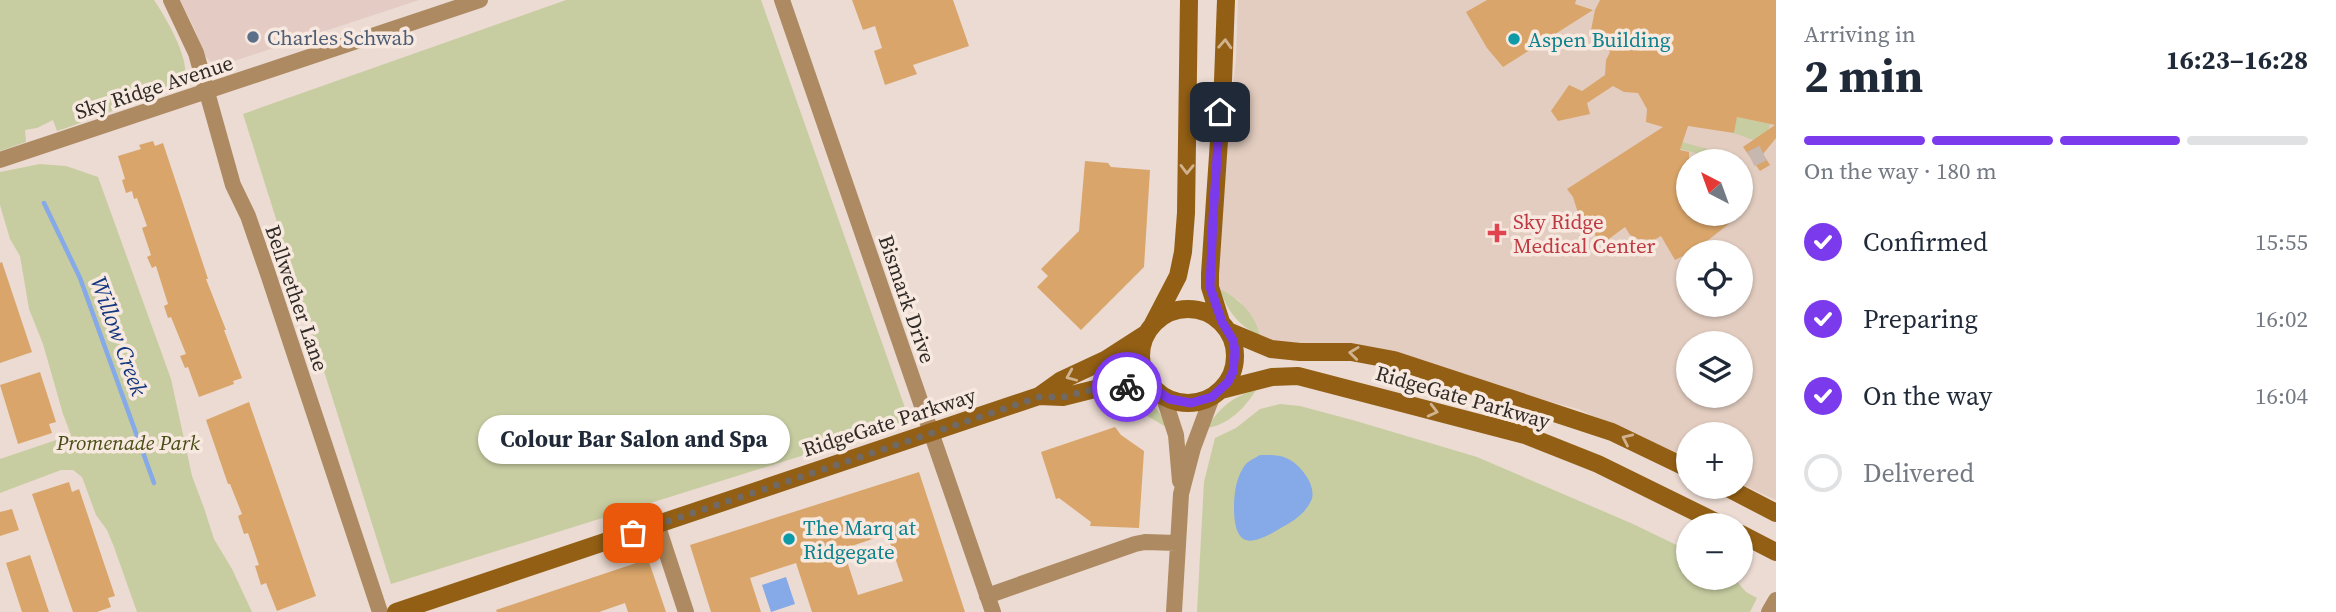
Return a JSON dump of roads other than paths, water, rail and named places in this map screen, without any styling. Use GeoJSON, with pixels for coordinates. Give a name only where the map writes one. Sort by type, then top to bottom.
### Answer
{"type":"FeatureCollection","features":[{"type":"Feature","properties":{"kind":"main road"},"geometry":{"type":"LineString","coordinates":[[1159,392],[1146,376],[1142,366],[1143,344],[1178,276],[1183,252],[1189,0]]}},
{"type":"Feature","properties":{"kind":"main road"},"geometry":{"type":"LineString","coordinates":[[1216,393],[1233,372],[1235,362],[1235,351],[1210,287],[1226,0]]}},
{"type":"Feature","properties":{"kind":"main road","name":"RidgeGate Parkway"},"geometry":{"type":"LineString","coordinates":[[1039,397],[1060,381],[1105,360],[1171,312],[1182,309],[1203,311],[1225,326],[1271,349],[1351,352],[1394,360],[1612,432],[1676,463]]}},
{"type":"Feature","properties":{"kind":"main road","name":"RidgeGate Parkway"},"geometry":{"type":"LineString","coordinates":[[396,612],[1039,397],[1063,397],[1102,387],[1159,392],[1180,402],[1191,403],[1272,377],[1298,376],[1514,432],[1598,464],[1698,513]]}},
{"type":"Feature","properties":{"kind":"main road"},"geometry":{"type":"LineString","coordinates":[[1749,499],[1776,513]]}},
{"type":"Feature","properties":{"kind":"main road"},"geometry":{"type":"LineString","coordinates":[[1753,540],[1776,552]]}},
{"type":"Feature","properties":{"kind":"street","name":"Bellwether Lane"},"geometry":{"type":"LineString","coordinates":[[171,0],[197,53],[233,185],[248,216],[380,612]]}},
{"type":"Feature","properties":{"kind":"street","name":"Sky Ridge Avenue"},"geometry":{"type":"LineString","coordinates":[[0,160],[480,0]]}},
{"type":"Feature","properties":{"kind":"street","name":"Bismark Drive"},"geometry":{"type":"LineString","coordinates":[[782,0],[993,612]]}},
{"type":"Feature","properties":{"kind":"street"},"geometry":{"type":"LineString","coordinates":[[1159,392],[1176,435],[1181,494]]}},
{"type":"Feature","properties":{"kind":"street"},"geometry":{"type":"LineString","coordinates":[[1174,612],[1181,494],[1186,467],[1216,393]]}},
{"type":"Feature","properties":{"kind":"street"},"geometry":{"type":"LineString","coordinates":[[657,524],[686,612]]}},
{"type":"Feature","properties":{"kind":"street"},"geometry":{"type":"LineString","coordinates":[[987,596],[1135,544],[1177,543]]}},
{"type":"Feature","properties":{"kind":"street"},"geometry":{"type":"LineString","coordinates":[[1769,612],[1776,600]]}},
{"type":"Feature","properties":{"kind":"water"},"geometry":{"type":"Polygon","coordinates":[[[1260,455],[1280,456],[1297,465],[1310,483],[1313,495],[1305,510],[1293,521],[1260,539],[1246,540],[1241,537],[1235,522],[1236,489],[1244,466],[1260,455]]]}},
{"type":"Feature","properties":{"kind":"water"},"geometry":{"type":"Polygon","coordinates":[[[786,577],[795,604],[771,612],[762,585],[786,577]]]}},
{"type":"Feature","properties":{"kind":"waterway","name":"Willow Creek"},"geometry":{"type":"LineString","coordinates":[[44,203],[80,278],[154,483]]}},
{"type":"Feature","properties":{"kind":"tunnel"},"geometry":{"type":"LineString","coordinates":[[1754,158],[1763,153]]}},
{"type":"Feature","properties":{"kind":"place","name":"Charles Schwab"},"geometry":{"type":"Point","coordinates":[253,37]}},
{"type":"Feature","properties":{"kind":"place","name":"Aspen Building"},"geometry":{"type":"Point","coordinates":[1514,39]}},
{"type":"Feature","properties":{"kind":"place","name":"Sky Ridge Medical Center"},"geometry":{"type":"Point","coordinates":[1497,233]}},
{"type":"Feature","properties":{"kind":"place","name":"Colour Bar Salon and Spa"},"geometry":{"type":"Point","coordinates":[633,533]}},
{"type":"Feature","properties":{"kind":"place","name":"The Marq at Ridgegate"},"geometry":{"type":"Point","coordinates":[789,539]}},
{"type":"Feature","properties":{"kind":"park label","name":"Promenade Park"},"geometry":{"type":"Point","coordinates":[128,442]}}]}
